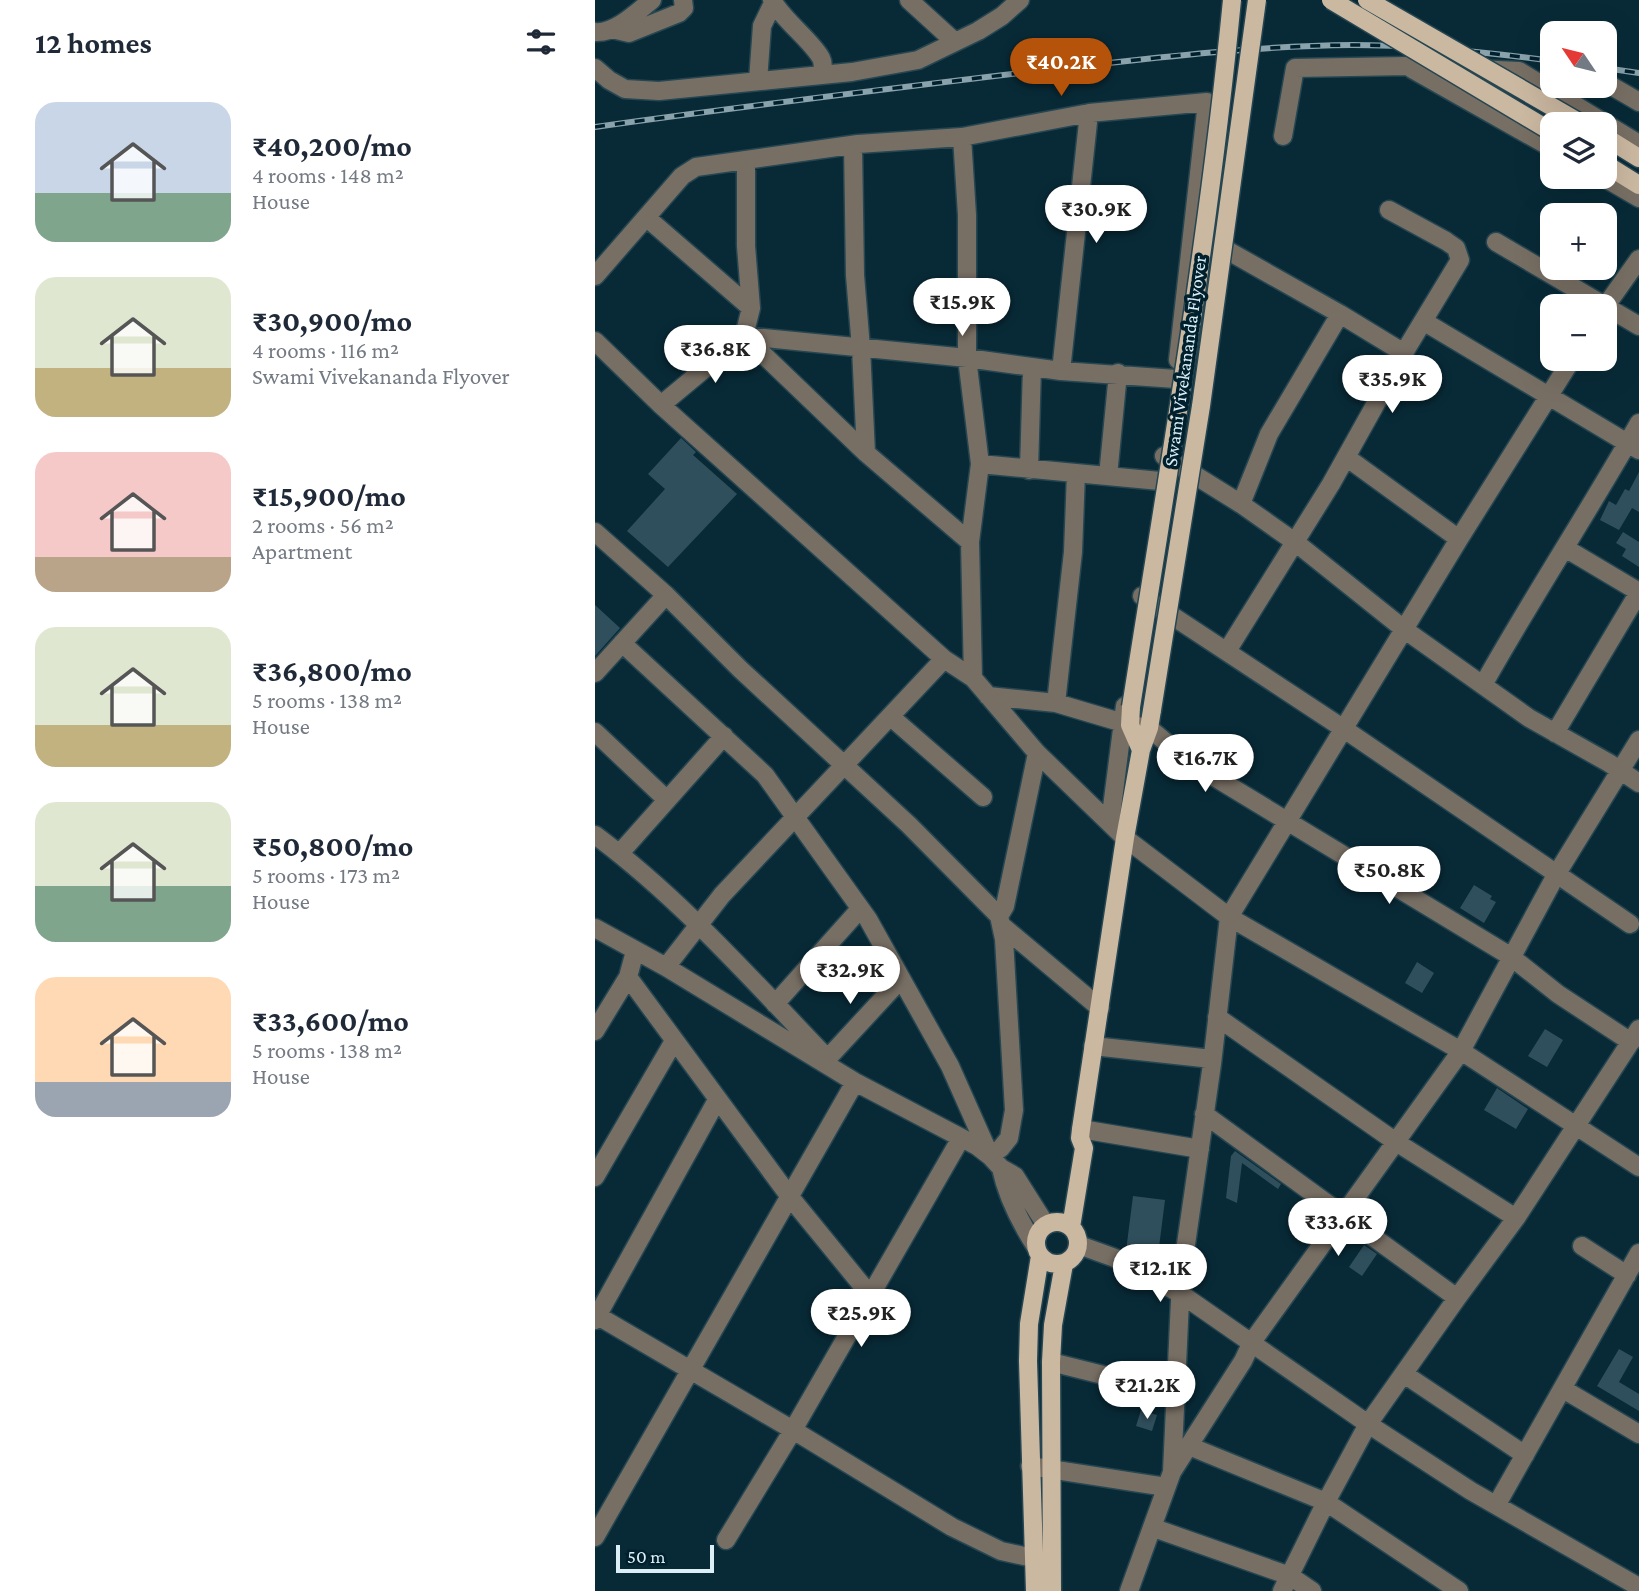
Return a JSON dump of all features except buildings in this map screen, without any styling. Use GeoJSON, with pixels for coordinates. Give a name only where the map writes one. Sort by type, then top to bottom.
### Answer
{"type":"FeatureCollection","features":[{"type":"Feature","properties":{"kind":"main road","name":"Swami Vivekananda Flyover"},"geometry":{"type":"LineString","coordinates":[[1128,718],[1185,373],[1232,0]]}},
{"type":"Feature","properties":{"kind":"main road","name":"Swami Vivekananda Flyover"},"geometry":{"type":"LineString","coordinates":[[1060,1225],[1084,1148],[1081,1133],[1093,1046],[1125,838],[1141,750],[1150,719],[1201,406],[1257,0]]}},
{"type":"Feature","properties":{"kind":"main road"},"geometry":{"type":"LineString","coordinates":[[1331,0],[1540,125]]}},
{"type":"Feature","properties":{"kind":"main road"},"geometry":{"type":"LineString","coordinates":[[1367,0],[1561,112]]}},
{"type":"Feature","properties":{"kind":"main road"},"geometry":{"type":"LineString","coordinates":[[1617,144],[1639,158]]}},
{"type":"Feature","properties":{"kind":"main road"},"geometry":{"type":"LineString","coordinates":[[1617,171],[1639,185]]}},
{"type":"Feature","properties":{"kind":"main road"},"geometry":{"type":"LineString","coordinates":[[1128,718],[1141,750]]}},
{"type":"Feature","properties":{"kind":"main road"},"geometry":{"type":"LineString","coordinates":[[1035,1591],[1030,1466],[1029,1324],[1038,1251],[1037,1237],[1060,1225],[1077,1235],[1079,1245],[1076,1255],[1064,1264],[1048,1263],[1038,1251]]}},
{"type":"Feature","properties":{"kind":"main road"},"geometry":{"type":"LineString","coordinates":[[1052,1591],[1051,1362],[1053,1325],[1064,1264]]}},
{"type":"Feature","properties":{"kind":"street"},"geometry":{"type":"LineString","coordinates":[[603,30],[652,0]]}},
{"type":"Feature","properties":{"kind":"street"},"geometry":{"type":"LineString","coordinates":[[603,30],[629,33],[641,29],[679,13],[684,8],[683,0]]}},
{"type":"Feature","properties":{"kind":"street"},"geometry":{"type":"LineString","coordinates":[[909,0],[955,42]]}},
{"type":"Feature","properties":{"kind":"street"},"geometry":{"type":"LineString","coordinates":[[595,68],[625,89],[659,92],[852,72],[918,60],[1002,16],[1020,0]]}},
{"type":"Feature","properties":{"kind":"street"},"geometry":{"type":"LineString","coordinates":[[758,81],[762,26],[772,1],[821,59],[821,75]]}},
{"type":"Feature","properties":{"kind":"street"},"geometry":{"type":"LineString","coordinates":[[1407,66],[1540,141]]}},
{"type":"Feature","properties":{"kind":"street"},"geometry":{"type":"LineString","coordinates":[[1283,136],[1295,68],[1407,66],[1519,71],[1639,144]]}},
{"type":"Feature","properties":{"kind":"street"},"geometry":{"type":"LineString","coordinates":[[1617,89],[1639,102]]}},
{"type":"Feature","properties":{"kind":"street"},"geometry":{"type":"LineString","coordinates":[[595,276],[683,176],[696,167],[853,145],[962,137],[1089,113],[1207,102],[1176,379],[1142,596],[1128,718],[1110,823]]}},
{"type":"Feature","properties":{"kind":"street"},"geometry":{"type":"LineString","coordinates":[[1061,371],[1089,113]]}},
{"type":"Feature","properties":{"kind":"street"},"geometry":{"type":"LineString","coordinates":[[962,137],[967,215],[967,358],[980,464],[970,542],[973,678]]}},
{"type":"Feature","properties":{"kind":"street"},"geometry":{"type":"LineString","coordinates":[[853,145],[855,275],[866,453]]}},
{"type":"Feature","properties":{"kind":"street"},"geometry":{"type":"LineString","coordinates":[[661,405],[744,336],[751,308],[746,246],[746,160]]}},
{"type":"Feature","properties":{"kind":"street"},"geometry":{"type":"LineString","coordinates":[[1617,185],[1639,198]]}},
{"type":"Feature","properties":{"kind":"street"},"geometry":{"type":"LineString","coordinates":[[1227,651],[1346,457],[1404,353],[1457,267],[1459,254],[1446,241],[1389,210]]}},
{"type":"Feature","properties":{"kind":"street"},"geometry":{"type":"LineString","coordinates":[[647,218],[751,308]]}},
{"type":"Feature","properties":{"kind":"street"},"geometry":{"type":"LineString","coordinates":[[1193,231],[1404,353]]}},
{"type":"Feature","properties":{"kind":"street"},"geometry":{"type":"LineString","coordinates":[[1496,242],[1585,294]]}},
{"type":"Feature","properties":{"kind":"street"},"geometry":{"type":"LineString","coordinates":[[1614,294],[1639,259]]}},
{"type":"Feature","properties":{"kind":"street"},"geometry":{"type":"LineString","coordinates":[[1617,313],[1639,326]]}},
{"type":"Feature","properties":{"kind":"street"},"geometry":{"type":"LineString","coordinates":[[1241,504],[1269,434],[1340,314]]}},
{"type":"Feature","properties":{"kind":"street"},"geometry":{"type":"LineString","coordinates":[[1423,321],[1550,394],[1633,447]]}},
{"type":"Feature","properties":{"kind":"street"},"geometry":{"type":"LineString","coordinates":[[744,336],[967,358],[1061,371],[1176,379]]}},
{"type":"Feature","properties":{"kind":"street"},"geometry":{"type":"LineString","coordinates":[[744,336],[866,453],[970,542]]}},
{"type":"Feature","properties":{"kind":"street"},"geometry":{"type":"LineString","coordinates":[[595,341],[661,405],[944,659],[973,678],[1037,753],[1125,838],[1229,917],[1461,1051],[1639,1167]]}},
{"type":"Feature","properties":{"kind":"street"},"geometry":{"type":"LineString","coordinates":[[1029,469],[1032,367]]}},
{"type":"Feature","properties":{"kind":"street"},"geometry":{"type":"LineString","coordinates":[[1169,1480],[1181,1279],[1205,1114],[1229,917],[1564,371]]}},
{"type":"Feature","properties":{"kind":"street"},"geometry":{"type":"LineString","coordinates":[[1108,476],[1118,373]]}},
{"type":"Feature","properties":{"kind":"street"},"geometry":{"type":"LineString","coordinates":[[1483,685],[1528,605],[1633,447],[1639,423]]}},
{"type":"Feature","properties":{"kind":"street"},"geometry":{"type":"LineString","coordinates":[[1164,456],[1241,504],[1295,542],[1405,631],[1529,718],[1639,783]]}},
{"type":"Feature","properties":{"kind":"street"},"geometry":{"type":"LineString","coordinates":[[1346,457],[1459,539]]}},
{"type":"Feature","properties":{"kind":"street"},"geometry":{"type":"LineString","coordinates":[[980,464],[1160,481]]}},
{"type":"Feature","properties":{"kind":"street"},"geometry":{"type":"LineString","coordinates":[[1056,703],[1073,552],[1076,473]]}},
{"type":"Feature","properties":{"kind":"street"},"geometry":{"type":"LineString","coordinates":[[598,540],[666,595],[740,668],[909,825],[1000,920],[1100,1008]]}},
{"type":"Feature","properties":{"kind":"street"},"geometry":{"type":"LineString","coordinates":[[1555,733],[1639,592],[1565,548]]}},
{"type":"Feature","properties":{"kind":"street"},"geometry":{"type":"LineString","coordinates":[[595,673],[666,595]]}},
{"type":"Feature","properties":{"kind":"street"},"geometry":{"type":"LineString","coordinates":[[1142,596],[1344,729],[1630,924]]}},
{"type":"Feature","properties":{"kind":"street"},"geometry":{"type":"LineString","coordinates":[[622,643],[765,775],[860,909],[950,1066],[996,1162],[1020,1222],[1038,1251]]}},
{"type":"Feature","properties":{"kind":"street"},"geometry":{"type":"LineString","coordinates":[[666,967],[697,924],[944,659]]}},
{"type":"Feature","properties":{"kind":"street"},"geometry":{"type":"LineString","coordinates":[[988,696],[1056,703],[1128,718],[1150,719],[1188,761],[1510,956],[1558,994],[1635,1035],[1516,1218],[1369,1424],[1286,1583]]}},
{"type":"Feature","properties":{"kind":"street"},"geometry":{"type":"LineString","coordinates":[[891,717],[983,797]]}},
{"type":"Feature","properties":{"kind":"street"},"geometry":{"type":"LineString","coordinates":[[595,732],[666,799]]}},
{"type":"Feature","properties":{"kind":"street"},"geometry":{"type":"LineString","coordinates":[[619,853],[724,736]]}},
{"type":"Feature","properties":{"kind":"street"},"geometry":{"type":"LineString","coordinates":[[1129,1591],[1169,1480],[1189,1446],[1243,1361],[1252,1342],[1461,1051],[1556,875],[1639,740]]}},
{"type":"Feature","properties":{"kind":"street"},"geometry":{"type":"LineString","coordinates":[[996,1162],[1001,1148],[1009,1138],[1014,1110],[1005,939],[1000,920],[1037,753]]}},
{"type":"Feature","properties":{"kind":"street"},"geometry":{"type":"LineString","coordinates":[[595,835],[619,853],[697,924],[850,1079]]}},
{"type":"Feature","properties":{"kind":"street"},"geometry":{"type":"LineString","coordinates":[[775,1004],[860,909]]}},
{"type":"Feature","properties":{"kind":"street"},"geometry":{"type":"LineString","coordinates":[[595,928],[666,967],[850,1079],[961,1138],[1015,1176],[1060,1225]]}},
{"type":"Feature","properties":{"kind":"street"},"geometry":{"type":"LineString","coordinates":[[595,1031],[628,977],[635,951]]}},
{"type":"Feature","properties":{"kind":"street"},"geometry":{"type":"LineString","coordinates":[[628,977],[790,1197],[870,1295]]}},
{"type":"Feature","properties":{"kind":"street"},"geometry":{"type":"LineString","coordinates":[[828,1058],[901,979]]}},
{"type":"Feature","properties":{"kind":"street"},"geometry":{"type":"LineString","coordinates":[[1217,1017],[1396,1142],[1516,1218]]}},
{"type":"Feature","properties":{"kind":"street"},"geometry":{"type":"LineString","coordinates":[[595,1177],[674,1041]]}},
{"type":"Feature","properties":{"kind":"street"},"geometry":{"type":"LineString","coordinates":[[1093,1046],[1212,1059]]}},
{"type":"Feature","properties":{"kind":"street"},"geometry":{"type":"LineString","coordinates":[[595,1537],[790,1197],[850,1079]]}},
{"type":"Feature","properties":{"kind":"street"},"geometry":{"type":"LineString","coordinates":[[717,1100],[596,1318],[793,1430],[952,1527],[1001,1551],[1033,1558]]}},
{"type":"Feature","properties":{"kind":"street"},"geometry":{"type":"LineString","coordinates":[[1205,1114],[1457,1298]]}},
{"type":"Feature","properties":{"kind":"street"},"geometry":{"type":"LineString","coordinates":[[1081,1133],[1200,1149]]}},
{"type":"Feature","properties":{"kind":"street"},"geometry":{"type":"LineString","coordinates":[[726,1540],[793,1430],[961,1138]]}},
{"type":"Feature","properties":{"kind":"street"},"geometry":{"type":"LineString","coordinates":[[1079,1245],[1115,1258],[1181,1294],[1471,1491],[1639,1589]]}},
{"type":"Feature","properties":{"kind":"street"},"geometry":{"type":"LineString","coordinates":[[1582,1246],[1627,1275]]}},
{"type":"Feature","properties":{"kind":"street"},"geometry":{"type":"LineString","coordinates":[[1497,1504],[1639,1253]]}},
{"type":"Feature","properties":{"kind":"street"},"geometry":{"type":"LineString","coordinates":[[1051,1362],[1175,1393]]}},
{"type":"Feature","properties":{"kind":"street"},"geometry":{"type":"LineString","coordinates":[[1404,1374],[1525,1455]]}},
{"type":"Feature","properties":{"kind":"street"},"geometry":{"type":"LineString","coordinates":[[1563,1390],[1639,1434]]}},
{"type":"Feature","properties":{"kind":"street"},"geometry":{"type":"LineString","coordinates":[[1189,1446],[1326,1502],[1459,1591]]}},
{"type":"Feature","properties":{"kind":"street"},"geometry":{"type":"LineString","coordinates":[[1030,1466],[1169,1480]]}},
{"type":"Feature","properties":{"kind":"street"},"geometry":{"type":"LineString","coordinates":[[1153,1528],[1286,1583],[1312,1591]]}},
{"type":"Feature","properties":{"kind":"railway"},"geometry":{"type":"LineString","coordinates":[[595,127],[1020,73],[1269,48],[1402,46],[1540,60]]}},
{"type":"Feature","properties":{"kind":"railway"},"geometry":{"type":"LineString","coordinates":[[1617,70],[1639,73]]}}]}
